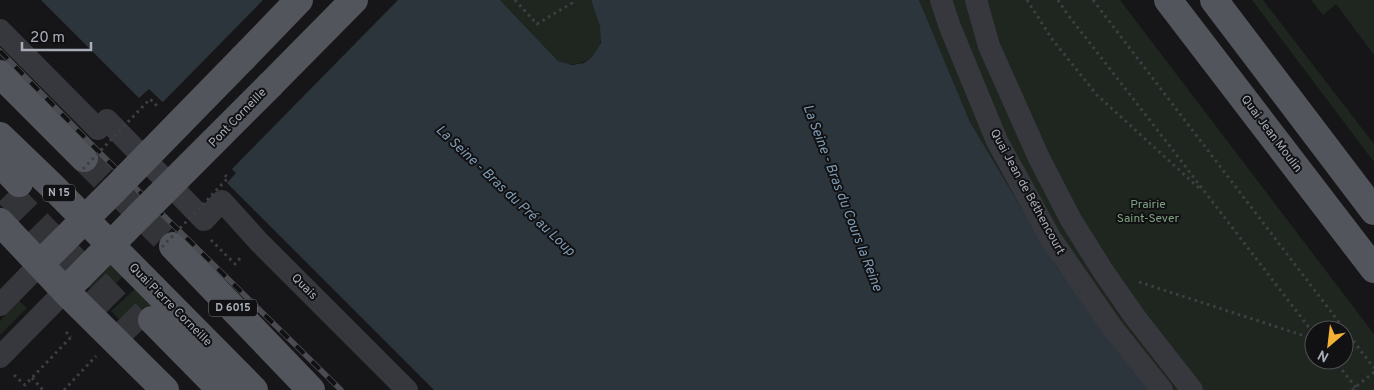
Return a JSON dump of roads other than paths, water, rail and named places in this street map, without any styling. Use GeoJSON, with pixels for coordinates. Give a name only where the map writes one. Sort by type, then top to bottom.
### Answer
{"type":"FeatureCollection","features":[{"type":"Feature","properties":{"kind":"main road"},"geometry":{"type":"LineString","coordinates":[[40,264],[90,216],[299,0]]}},
{"type":"Feature","properties":{"kind":"main road","name":"Pont Corneille"},"geometry":{"type":"LineString","coordinates":[[65,291],[354,0]]}},
{"type":"Feature","properties":{"kind":"main road","name":"Quai Jean Moulin"},"geometry":{"type":"LineString","coordinates":[[1168,0],[1374,269]]}},
{"type":"Feature","properties":{"kind":"main road"},"geometry":{"type":"LineString","coordinates":[[1214,0],[1374,211]]}},
{"type":"Feature","properties":{"kind":"main road"},"geometry":{"type":"LineString","coordinates":[[0,74],[83,163]]}},
{"type":"Feature","properties":{"kind":"main road","name":"N 15"},"geometry":{"type":"LineString","coordinates":[[0,136],[52,186],[90,216]]}},
{"type":"Feature","properties":{"kind":"main road"},"geometry":{"type":"LineString","coordinates":[[0,164],[9,187]]}},
{"type":"Feature","properties":{"kind":"main road","name":"Quai Pierre Corneille"},"geometry":{"type":"LineString","coordinates":[[90,216],[123,232],[254,390]]}},
{"type":"Feature","properties":{"kind":"main road"},"geometry":{"type":"LineString","coordinates":[[0,222],[65,291],[165,390]]}},
{"type":"Feature","properties":{"kind":"main road","name":"D 6015"},"geometry":{"type":"LineString","coordinates":[[167,247],[311,390]]}},
{"type":"Feature","properties":{"kind":"main road"},"geometry":{"type":"LineString","coordinates":[[201,390],[147,324],[221,390]]}},
{"type":"Feature","properties":{"kind":"street","name":"Quai Jean de Béthencourt"},"geometry":{"type":"LineString","coordinates":[[942,0],[950,27],[998,141],[1051,239],[1111,326],[1162,390]]}},
{"type":"Feature","properties":{"kind":"street","name":"Quai Jean de Béthencourt"},"geometry":{"type":"LineString","coordinates":[[976,0],[989,46],[1039,158],[1071,220],[1135,317],[1192,390]]}},
{"type":"Feature","properties":{"kind":"street","name":"Quais"},"geometry":{"type":"LineString","coordinates":[[0,30],[98,130],[107,120],[204,220],[222,201],[243,249],[407,390]]}},
{"type":"Feature","properties":{"kind":"street"},"geometry":{"type":"LineString","coordinates":[[0,305],[40,264]]}},
{"type":"Feature","properties":{"kind":"street"},"geometry":{"type":"LineString","coordinates":[[4,363],[65,291]]}},
{"type":"Feature","properties":{"kind":"water"},"geometry":{"type":"Polygon","coordinates":[[[41,0],[500,0],[558,61],[572,65],[584,63],[592,57],[601,43],[600,26],[591,0],[919,0],[970,122],[1056,266],[1152,390],[434,390],[227,183],[236,173],[149,89],[139,98],[41,0]]]}},
{"type":"Feature","properties":{"kind":"tunnel"},"geometry":{"type":"LineString","coordinates":[[84,158],[173,246]]}},
{"type":"Feature","properties":{"kind":"tunnel"},"geometry":{"type":"LineString","coordinates":[[8,193],[142,330]]}},
{"type":"Feature","properties":{"kind":"railway"},"geometry":{"type":"LineString","coordinates":[[0,51],[97,150],[341,390]]}},
{"type":"Feature","properties":{"kind":"water label","name":"La Seine - Bras du Pré au Loup"},"geometry":{"type":"Point","coordinates":[505,191]}},
{"type":"Feature","properties":{"kind":"water label","name":"La Seine - Bras du Cours la Reine"},"geometry":{"type":"Point","coordinates":[842,198]}},
{"type":"Feature","properties":{"kind":"park label","name":"Prairie Saint-Sever"},"geometry":{"type":"Point","coordinates":[1148,212]}}]}
